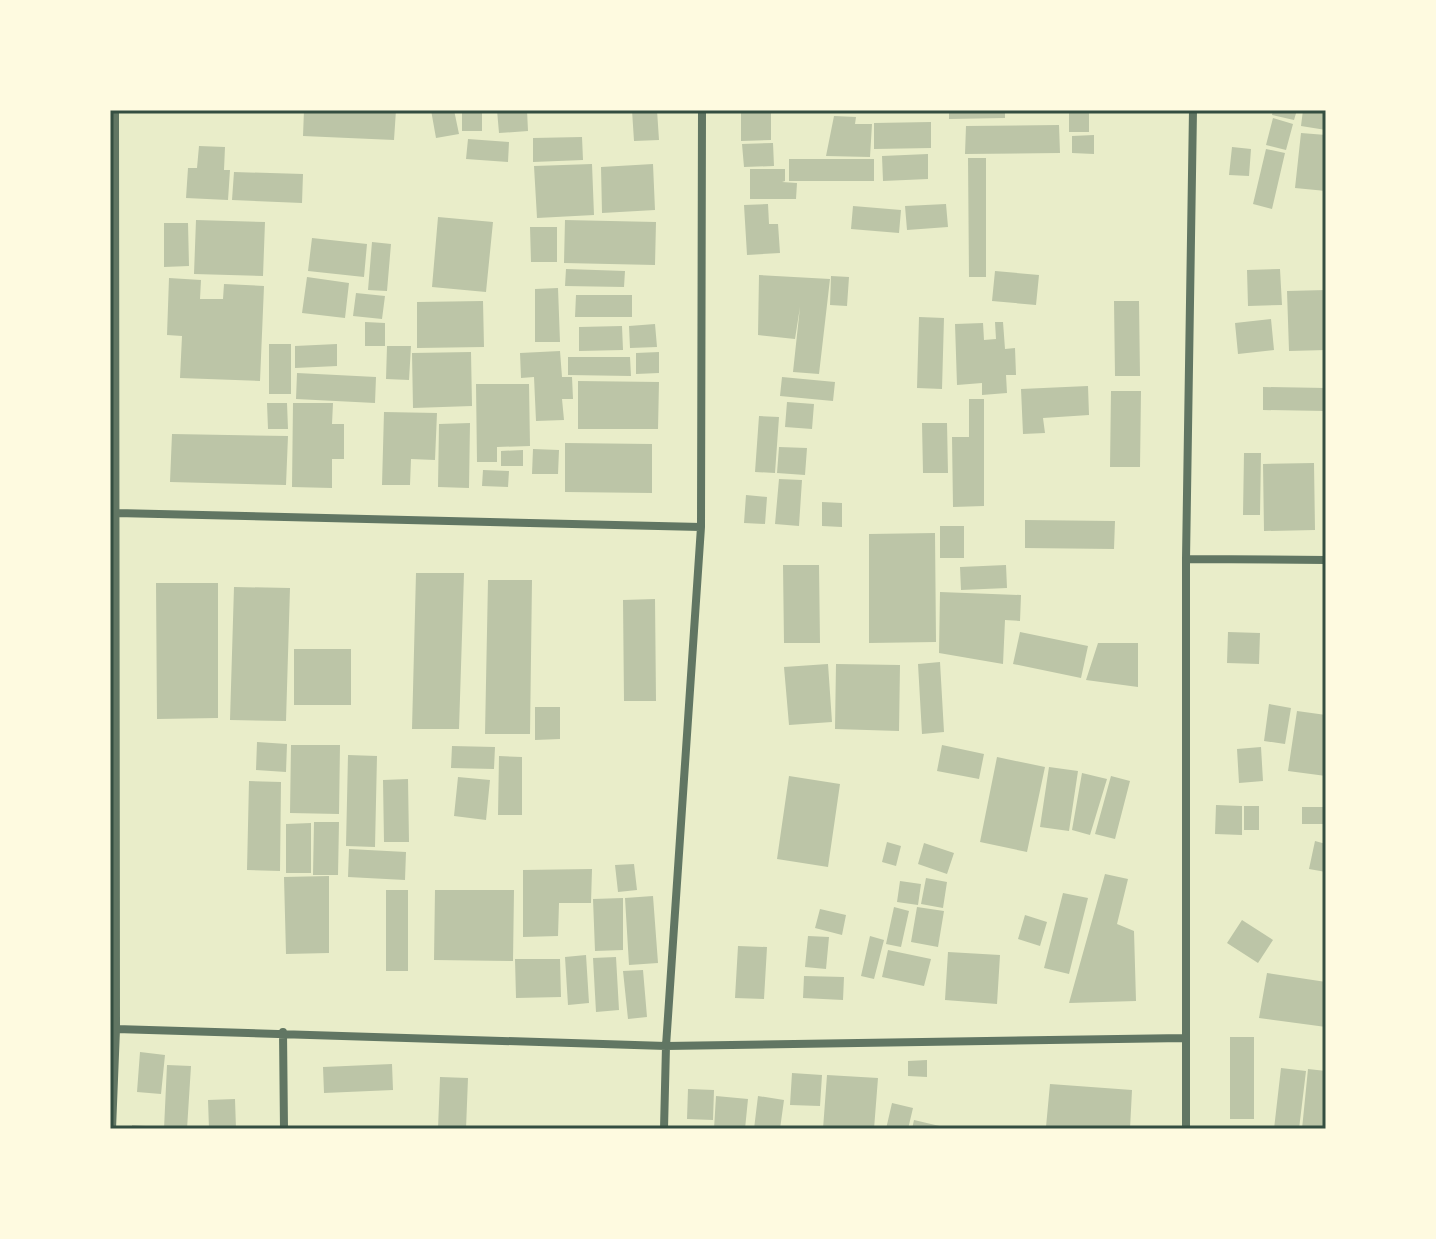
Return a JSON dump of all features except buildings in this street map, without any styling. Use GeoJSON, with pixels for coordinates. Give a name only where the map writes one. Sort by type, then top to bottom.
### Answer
{"type":"FeatureCollection","features":[{"type":"Feature","properties":{"kind":"street"},"geometry":{"type":"LineString","coordinates":[[112,1129],[116,1029],[115,110]]}},
{"type":"Feature","properties":{"kind":"street"},"geometry":{"type":"LineString","coordinates":[[664,1129],[666,1046],[701,527],[702,110]]}},
{"type":"Feature","properties":{"kind":"street"},"geometry":{"type":"LineString","coordinates":[[1186,1129],[1186,559],[1193,110]]}},
{"type":"Feature","properties":{"kind":"street"},"geometry":{"type":"LineString","coordinates":[[116,513],[701,527]]}},
{"type":"Feature","properties":{"kind":"street"},"geometry":{"type":"LineString","coordinates":[[1186,559],[1326,560]]}},
{"type":"Feature","properties":{"kind":"street"},"geometry":{"type":"LineString","coordinates":[[116,1029],[666,1046],[1185,1038]]}},
{"type":"Feature","properties":{"kind":"street"},"geometry":{"type":"LineString","coordinates":[[283,1032],[284,1129]]}}]}
